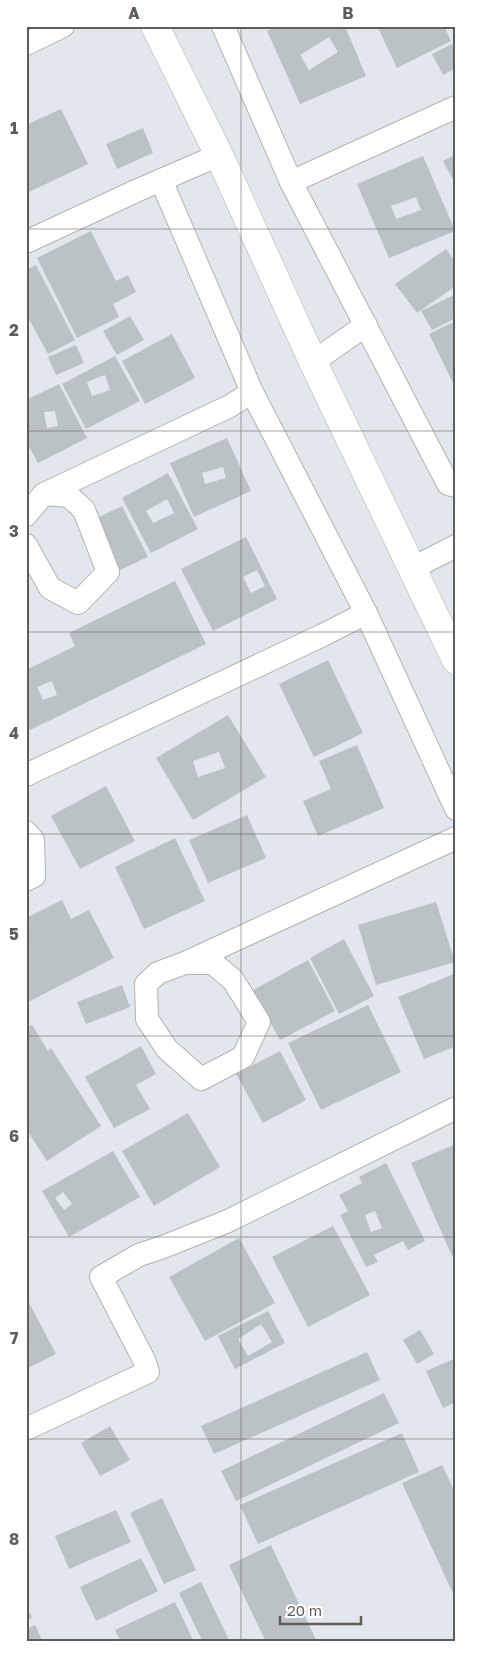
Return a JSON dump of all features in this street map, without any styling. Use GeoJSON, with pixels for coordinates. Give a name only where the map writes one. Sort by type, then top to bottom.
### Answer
{"type":"FeatureCollection","features":[{"type":"Feature","properties":{"kind":"street"},"geometry":{"type":"LineString","coordinates":[[26,44],[63,26]]}},
{"type":"Feature","properties":{"kind":"street"},"geometry":{"type":"LineString","coordinates":[[155,26],[219,155],[313,362],[456,660]]}},
{"type":"Feature","properties":{"kind":"street"},"geometry":{"type":"LineString","coordinates":[[223,26],[291,182],[448,484],[456,486]]}},
{"type":"Feature","properties":{"kind":"street"},"geometry":{"type":"LineString","coordinates":[[291,182],[456,107]]}},
{"type":"Feature","properties":{"kind":"street"},"geometry":{"type":"LineString","coordinates":[[26,242],[219,155]]}},
{"type":"Feature","properties":{"kind":"street"},"geometry":{"type":"LineString","coordinates":[[161,180],[252,392],[366,612],[456,809]]}},
{"type":"Feature","properties":{"kind":"street"},"geometry":{"type":"LineString","coordinates":[[313,362],[366,325]]}},
{"type":"Feature","properties":{"kind":"street"},"geometry":{"type":"LineString","coordinates":[[26,515],[44,494],[230,406],[252,392]]}},
{"type":"Feature","properties":{"kind":"street"},"geometry":{"type":"LineString","coordinates":[[26,545],[50,588],[78,603],[108,572],[84,510],[69,496],[44,494]]}},
{"type":"Feature","properties":{"kind":"street"},"geometry":{"type":"LineString","coordinates":[[413,568],[456,546]]}},
{"type":"Feature","properties":{"kind":"street"},"geometry":{"type":"LineString","coordinates":[[26,775],[323,635],[366,612]]}},
{"type":"Feature","properties":{"kind":"street"},"geometry":{"type":"LineString","coordinates":[[26,832],[33,840],[34,876],[26,880]]}},
{"type":"Feature","properties":{"kind":"street"},"geometry":{"type":"LineString","coordinates":[[185,963],[212,962],[233,980],[259,1022],[243,1057],[201,1079],[167,1049],[147,1019],[146,984],[158,973],[185,963],[456,838]]}},
{"type":"Feature","properties":{"kind":"street"},"geometry":{"type":"LineString","coordinates":[[26,1429],[148,1372],[144,1360],[101,1277],[139,1255],[228,1221],[456,1108]]}},
{"type":"Feature","properties":{"kind":"building"},"geometry":{"type":"Polygon","coordinates":[[[278,26],[345,26],[366,76],[300,104],[267,31],[278,26]],[[329,37],[300,55],[309,70],[338,52],[329,37]]]}},
{"type":"Feature","properties":{"kind":"building"},"geometry":{"type":"Polygon","coordinates":[[[377,26],[401,26],[403,29],[409,26],[444,26],[451,41],[397,68],[377,26]]]}},
{"type":"Feature","properties":{"kind":"building"},"geometry":{"type":"Polygon","coordinates":[[[452,44],[456,51],[456,68],[443,75],[432,54],[452,44]]]}},
{"type":"Feature","properties":{"kind":"building"},"geometry":{"type":"Polygon","coordinates":[[[61,109],[88,164],[27,193],[26,125],[61,109]]]}},
{"type":"Feature","properties":{"kind":"building"},"geometry":{"type":"Polygon","coordinates":[[[143,128],[153,153],[117,169],[106,144],[143,128]]]}},
{"type":"Feature","properties":{"kind":"building"},"geometry":{"type":"Polygon","coordinates":[[[456,154],[456,185],[443,161],[456,154]]]}},
{"type":"Feature","properties":{"kind":"building"},"geometry":{"type":"Polygon","coordinates":[[[423,156],[455,231],[389,258],[357,184],[423,156]],[[416,197],[391,206],[396,219],[421,210],[416,197]]]}},
{"type":"Feature","properties":{"kind":"building"},"geometry":{"type":"Polygon","coordinates":[[[91,231],[116,281],[128,275],[136,292],[113,304],[119,317],[77,338],[37,258],[91,231]]]}},
{"type":"Feature","properties":{"kind":"building"},"geometry":{"type":"Polygon","coordinates":[[[446,249],[456,263],[456,286],[417,313],[395,284],[446,249]]]}},
{"type":"Feature","properties":{"kind":"building"},"geometry":{"type":"Polygon","coordinates":[[[36,265],[75,340],[48,354],[26,314],[26,270],[36,265]]]}},
{"type":"Feature","properties":{"kind":"building"},"geometry":{"type":"Polygon","coordinates":[[[456,294],[456,318],[432,330],[421,311],[456,294]]]}},
{"type":"Feature","properties":{"kind":"building"},"geometry":{"type":"Polygon","coordinates":[[[130,316],[144,340],[117,355],[103,331],[130,316]]]}},
{"type":"Feature","properties":{"kind":"building"},"geometry":{"type":"Polygon","coordinates":[[[456,321],[456,389],[429,334],[456,321]]]}},
{"type":"Feature","properties":{"kind":"building"},"geometry":{"type":"Polygon","coordinates":[[[172,334],[195,378],[145,404],[122,361],[172,334]]]}},
{"type":"Feature","properties":{"kind":"building"},"geometry":{"type":"Polygon","coordinates":[[[76,345],[84,363],[56,375],[48,357],[76,345]]]}},
{"type":"Feature","properties":{"kind":"building"},"geometry":{"type":"Polygon","coordinates":[[[115,356],[140,401],[86,429],[62,384],[115,356]],[[105,375],[87,382],[92,396],[110,390],[105,375]]]}},
{"type":"Feature","properties":{"kind":"building"},"geometry":{"type":"Polygon","coordinates":[[[59,384],[87,438],[38,463],[26,441],[26,400],[59,384]],[[55,411],[44,412],[47,428],[58,426],[55,411]]]}},
{"type":"Feature","properties":{"kind":"building"},"geometry":{"type":"Polygon","coordinates":[[[227,438],[251,491],[194,517],[170,463],[227,438]],[[223,467],[202,473],[205,484],[226,478],[223,467]]]}},
{"type":"Feature","properties":{"kind":"building"},"geometry":{"type":"Polygon","coordinates":[[[168,473],[198,529],[151,553],[122,498],[168,473]],[[167,499],[146,511],[153,523],[174,513],[167,499]]]}},
{"type":"Feature","properties":{"kind":"building"},"geometry":{"type":"Polygon","coordinates":[[[122,506],[148,557],[120,570],[95,519],[122,506]]]}},
{"type":"Feature","properties":{"kind":"building"},"geometry":{"type":"Polygon","coordinates":[[[246,537],[277,599],[213,631],[181,569],[246,537]],[[257,570],[243,577],[251,593],[265,586],[257,570]]]}},
{"type":"Feature","properties":{"kind":"building"},"geometry":{"type":"Polygon","coordinates":[[[175,581],[206,644],[30,730],[26,722],[26,670],[75,646],[69,633],[175,581]],[[52,681],[37,687],[43,700],[57,695],[52,681]]]}},
{"type":"Feature","properties":{"kind":"building"},"geometry":{"type":"Polygon","coordinates":[[[328,660],[363,733],[314,757],[279,684],[328,660]]]}},
{"type":"Feature","properties":{"kind":"building"},"geometry":{"type":"Polygon","coordinates":[[[228,715],[266,777],[193,820],[156,758],[228,715]],[[219,752],[193,761],[198,777],[225,768],[219,752]]]}},
{"type":"Feature","properties":{"kind":"building"},"geometry":{"type":"Polygon","coordinates":[[[357,745],[384,808],[318,836],[303,801],[331,789],[319,761],[357,745]]]}},
{"type":"Feature","properties":{"kind":"building"},"geometry":{"type":"Polygon","coordinates":[[[106,786],[135,841],[80,869],[51,816],[106,786]]]}},
{"type":"Feature","properties":{"kind":"building"},"geometry":{"type":"Polygon","coordinates":[[[247,815],[266,858],[208,883],[189,840],[247,815]]]}},
{"type":"Feature","properties":{"kind":"building"},"geometry":{"type":"Polygon","coordinates":[[[175,838],[205,901],[144,929],[115,867],[175,838]]]}},
{"type":"Feature","properties":{"kind":"building"},"geometry":{"type":"Polygon","coordinates":[[[62,900],[71,919],[89,910],[114,958],[26,1003],[26,918],[62,900]]]}},
{"type":"Feature","properties":{"kind":"building"},"geometry":{"type":"Polygon","coordinates":[[[436,902],[455,962],[376,985],[358,925],[436,902]]]}},
{"type":"Feature","properties":{"kind":"building"},"geometry":{"type":"Polygon","coordinates":[[[344,939],[374,996],[339,1014],[310,958],[344,939]]]}},
{"type":"Feature","properties":{"kind":"building"},"geometry":{"type":"Polygon","coordinates":[[[308,960],[335,1011],[280,1040],[253,990],[308,960]]]}},
{"type":"Feature","properties":{"kind":"building"},"geometry":{"type":"Polygon","coordinates":[[[456,973],[456,1046],[424,1059],[398,997],[456,973]]]}},
{"type":"Feature","properties":{"kind":"building"},"geometry":{"type":"Polygon","coordinates":[[[122,985],[130,1007],[86,1024],[77,1002],[122,985]]]}},
{"type":"Feature","properties":{"kind":"building"},"geometry":{"type":"Polygon","coordinates":[[[368,1005],[401,1072],[321,1110],[288,1043],[368,1005]]]}},
{"type":"Feature","properties":{"kind":"building"},"geometry":{"type":"Polygon","coordinates":[[[32,1025],[48,1051],[51,1048],[101,1126],[47,1161],[26,1129],[26,1028],[32,1025]]]}},
{"type":"Feature","properties":{"kind":"building"},"geometry":{"type":"Polygon","coordinates":[[[141,1046],[156,1074],[136,1085],[150,1109],[114,1128],[85,1077],[141,1046]]]}},
{"type":"Feature","properties":{"kind":"building"},"geometry":{"type":"Polygon","coordinates":[[[280,1051],[306,1100],[263,1123],[236,1074],[280,1051]]]}},
{"type":"Feature","properties":{"kind":"building"},"geometry":{"type":"Polygon","coordinates":[[[188,1113],[220,1167],[154,1206],[122,1151],[188,1113]]]}},
{"type":"Feature","properties":{"kind":"building"},"geometry":{"type":"Polygon","coordinates":[[[456,1144],[456,1254],[452,1256],[411,1163],[456,1144]]]}},
{"type":"Feature","properties":{"kind":"building"},"geometry":{"type":"Polygon","coordinates":[[[113,1151],[140,1197],[69,1237],[42,1191],[113,1151]],[[63,1192],[55,1198],[64,1210],[72,1204],[63,1192]]]}},
{"type":"Feature","properties":{"kind":"building"},"geometry":{"type":"Polygon","coordinates":[[[386,1163],[425,1241],[408,1250],[403,1241],[374,1255],[378,1262],[366,1267],[340,1215],[348,1211],[339,1195],[362,1183],[359,1177],[386,1163]],[[375,1211],[365,1215],[371,1232],[382,1228],[375,1211]]]}},
{"type":"Feature","properties":{"kind":"building"},"geometry":{"type":"Polygon","coordinates":[[[333,1226],[370,1295],[308,1327],[272,1257],[333,1226]]]}},
{"type":"Feature","properties":{"kind":"building"},"geometry":{"type":"Polygon","coordinates":[[[239,1238],[275,1303],[205,1341],[169,1277],[239,1238]]]}},
{"type":"Feature","properties":{"kind":"building"},"geometry":{"type":"Polygon","coordinates":[[[26,1297],[56,1354],[26,1369],[26,1297]]]}},
{"type":"Feature","properties":{"kind":"building"},"geometry":{"type":"Polygon","coordinates":[[[268,1311],[285,1343],[235,1369],[218,1336],[268,1311]],[[261,1324],[238,1339],[248,1356],[272,1342],[261,1324]]]}},
{"type":"Feature","properties":{"kind":"building"},"geometry":{"type":"Polygon","coordinates":[[[420,1330],[434,1354],[417,1364],[403,1340],[420,1330]]]}},
{"type":"Feature","properties":{"kind":"building"},"geometry":{"type":"Polygon","coordinates":[[[367,1352],[380,1380],[214,1454],[201,1426],[367,1352]]]}},
{"type":"Feature","properties":{"kind":"building"},"geometry":{"type":"Polygon","coordinates":[[[456,1358],[456,1402],[443,1408],[426,1371],[456,1358]]]}},
{"type":"Feature","properties":{"kind":"building"},"geometry":{"type":"Polygon","coordinates":[[[384,1393],[399,1423],[236,1501],[221,1471],[384,1393]]]}},
{"type":"Feature","properties":{"kind":"building"},"geometry":{"type":"Polygon","coordinates":[[[110,1426],[130,1460],[100,1476],[81,1443],[110,1426]]]}},
{"type":"Feature","properties":{"kind":"building"},"geometry":{"type":"Polygon","coordinates":[[[402,1433],[419,1472],[258,1544],[240,1505],[402,1433]]]}},
{"type":"Feature","properties":{"kind":"building"},"geometry":{"type":"Polygon","coordinates":[[[442,1465],[456,1494],[456,1600],[402,1483],[442,1465]]]}},
{"type":"Feature","properties":{"kind":"building"},"geometry":{"type":"Polygon","coordinates":[[[162,1498],[196,1570],[164,1584],[130,1513],[162,1498]]]}},
{"type":"Feature","properties":{"kind":"building"},"geometry":{"type":"Polygon","coordinates":[[[116,1510],[131,1542],[69,1569],[55,1536],[116,1510]]]}},
{"type":"Feature","properties":{"kind":"building"},"geometry":{"type":"Polygon","coordinates":[[[271,1545],[317,1642],[266,1642],[229,1565],[271,1545]]]}},
{"type":"Feature","properties":{"kind":"building"},"geometry":{"type":"Polygon","coordinates":[[[141,1558],[158,1591],[96,1621],[80,1587],[141,1558]]]}},
{"type":"Feature","properties":{"kind":"building"},"geometry":{"type":"Polygon","coordinates":[[[201,1582],[230,1642],[203,1642],[179,1593],[201,1582]]]}},
{"type":"Feature","properties":{"kind":"building"},"geometry":{"type":"Polygon","coordinates":[[[175,1602],[194,1642],[121,1642],[115,1630],[175,1602]]]}},
{"type":"Feature","properties":{"kind":"building"},"geometry":{"type":"Polygon","coordinates":[[[26,1605],[32,1618],[26,1621],[26,1605]]]}},
{"type":"Feature","properties":{"kind":"building"},"geometry":{"type":"Polygon","coordinates":[[[35,1625],[43,1642],[26,1642],[26,1629],[35,1625]]]}}]}
